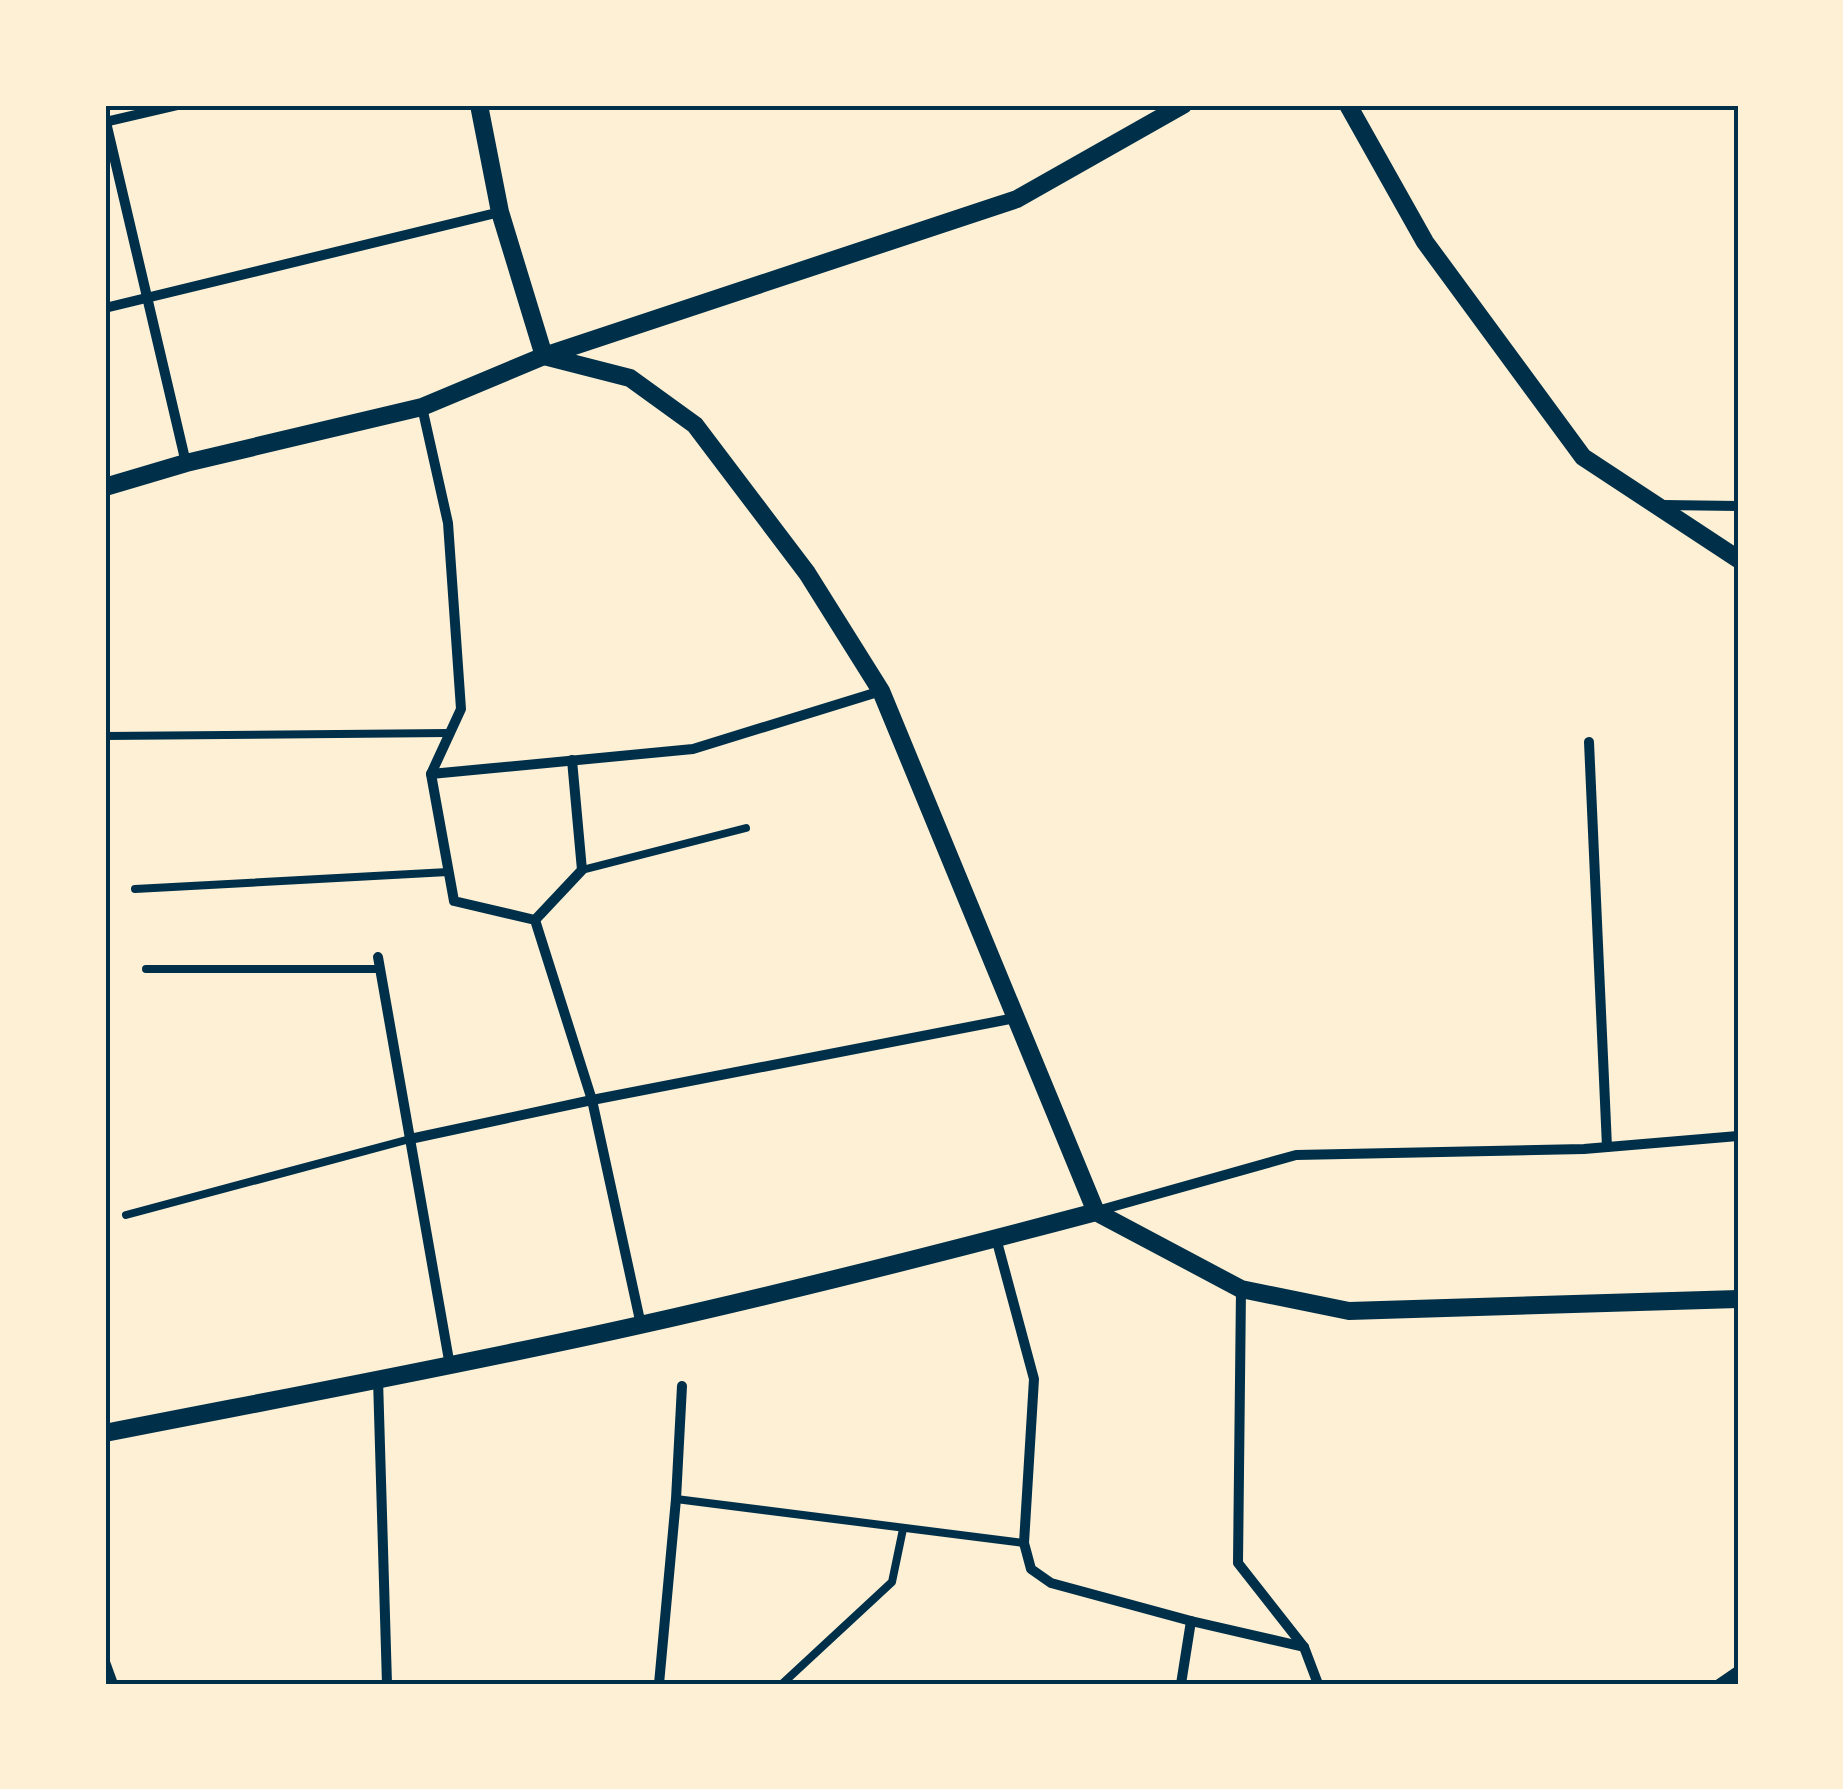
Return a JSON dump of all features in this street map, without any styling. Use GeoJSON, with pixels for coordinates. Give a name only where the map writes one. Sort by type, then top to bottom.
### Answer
{"type":"FeatureCollection","features":[{"type":"Feature","properties":{"kind":"street"},"geometry":{"type":"LineString","coordinates":[[178,105],[105,121],[186,462]]}},
{"type":"Feature","properties":{"kind":"street"},"geometry":{"type":"LineString","coordinates":[[479,105],[500,212],[544,356]]}},
{"type":"Feature","properties":{"kind":"street"},"geometry":{"type":"LineString","coordinates":[[105,486],[186,462],[422,407],[544,356],[1017,199],[1182,105]]}},
{"type":"Feature","properties":{"kind":"street"},"geometry":{"type":"LineString","coordinates":[[1348,105],[1425,242],[1583,457],[1738,559]]}},
{"type":"Feature","properties":{"kind":"street"},"geometry":{"type":"LineString","coordinates":[[105,308],[500,212]]}},
{"type":"Feature","properties":{"kind":"street"},"geometry":{"type":"LineString","coordinates":[[544,356],[630,378],[695,426],[807,573],[881,691],[1096,1212],[1241,1289],[1349,1311],[1738,1299]]}},
{"type":"Feature","properties":{"kind":"street"},"geometry":{"type":"LineString","coordinates":[[422,407],[448,523],[461,709],[431,774],[454,901],[535,920]]}},
{"type":"Feature","properties":{"kind":"street"},"geometry":{"type":"LineString","coordinates":[[1657,506],[1738,506]]}},
{"type":"Feature","properties":{"kind":"street"},"geometry":{"type":"LineString","coordinates":[[431,774],[693,749],[881,691]]}},
{"type":"Feature","properties":{"kind":"street"},"geometry":{"type":"LineString","coordinates":[[1590,742],[1607,1147]]}},
{"type":"Feature","properties":{"kind":"street"},"geometry":{"type":"LineString","coordinates":[[535,920],[582,870],[572,760]]}},
{"type":"Feature","properties":{"kind":"street"},"geometry":{"type":"LineString","coordinates":[[535,920],[592,1100],[641,1325]]}},
{"type":"Feature","properties":{"kind":"street"},"geometry":{"type":"LineString","coordinates":[[379,963],[450,1366]]}},
{"type":"Feature","properties":{"kind":"street"},"geometry":{"type":"LineString","coordinates":[[410,1139],[1016,1018]]}},
{"type":"Feature","properties":{"kind":"street"},"geometry":{"type":"LineString","coordinates":[[105,1433],[641,1325],[996,1238],[1296,1155],[1584,1150],[1738,1136]]}},
{"type":"Feature","properties":{"kind":"street"},"geometry":{"type":"LineString","coordinates":[[996,1238],[1034,1379],[1024,1543],[1030,1569],[1051,1583],[1304,1647]]}},
{"type":"Feature","properties":{"kind":"street"},"geometry":{"type":"LineString","coordinates":[[1241,1289],[1238,1563],[1304,1647],[1318,1684]]}},
{"type":"Feature","properties":{"kind":"street"},"geometry":{"type":"LineString","coordinates":[[378,1379],[387,1684]]}},
{"type":"Feature","properties":{"kind":"street"},"geometry":{"type":"LineString","coordinates":[[659,1684],[682,1386]]}},
{"type":"Feature","properties":{"kind":"street"},"geometry":{"type":"LineString","coordinates":[[1181,1684],[1190,1621]]}},
{"type":"Feature","properties":{"kind":"street"},"geometry":{"type":"LineString","coordinates":[[105,1662],[113,1684]]}},
{"type":"Feature","properties":{"kind":"street"},"geometry":{"type":"LineString","coordinates":[[1719,1684],[1738,1672]]}},
{"type":"Feature","properties":{"kind":"lane"},"geometry":{"type":"LineString","coordinates":[[105,736],[449,733]]}},
{"type":"Feature","properties":{"kind":"lane"},"geometry":{"type":"LineString","coordinates":[[582,870],[746,828]]}},
{"type":"Feature","properties":{"kind":"lane"},"geometry":{"type":"LineString","coordinates":[[135,889],[448,872]]}},
{"type":"Feature","properties":{"kind":"lane"},"geometry":{"type":"LineString","coordinates":[[146,969],[379,963]]}},
{"type":"Feature","properties":{"kind":"lane"},"geometry":{"type":"LineString","coordinates":[[126,1215],[410,1139]]}},
{"type":"Feature","properties":{"kind":"lane"},"geometry":{"type":"LineString","coordinates":[[676,1499],[1024,1543]]}},
{"type":"Feature","properties":{"kind":"lane"},"geometry":{"type":"LineString","coordinates":[[782,1684],[892,1582],[903,1528]]}}]}
